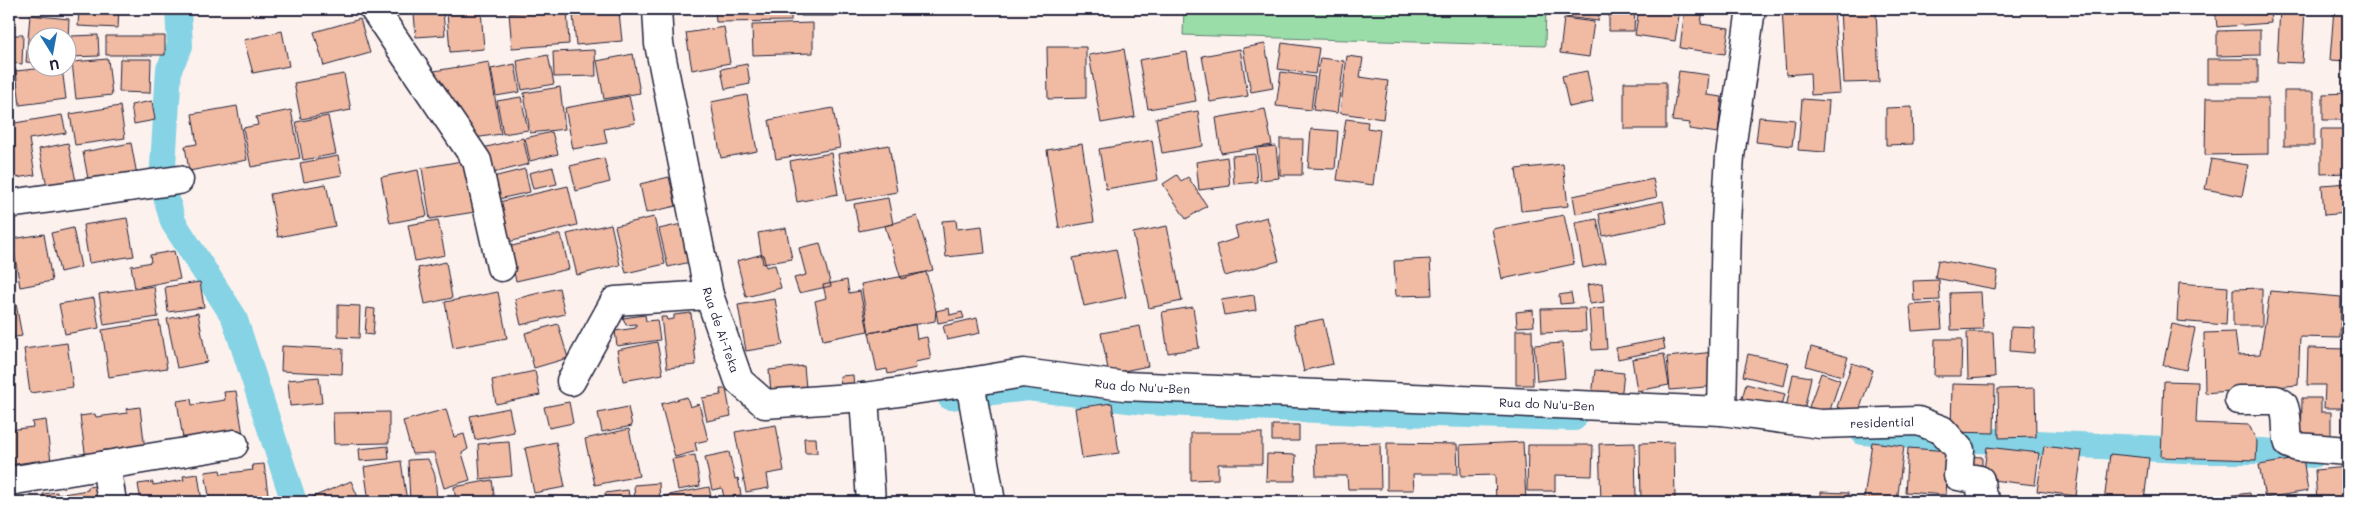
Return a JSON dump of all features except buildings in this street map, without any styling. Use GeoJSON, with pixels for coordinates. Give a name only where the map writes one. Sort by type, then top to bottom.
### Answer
{"type":"FeatureCollection","features":[{"type":"Feature","properties":{"kind":"street"},"geometry":{"type":"LineString","coordinates":[[374,9],[477,161],[501,267]]}},
{"type":"Feature","properties":{"kind":"street","name":"Rua de Ai-Teka"},"geometry":{"type":"LineString","coordinates":[[657,9],[659,44],[709,295],[739,381],[765,404],[864,397],[970,382]]}},
{"type":"Feature","properties":{"kind":"street"},"geometry":{"type":"LineString","coordinates":[[1722,411],[1726,222],[1730,156],[1752,9]]}},
{"type":"Feature","properties":{"kind":"street"},"geometry":{"type":"LineString","coordinates":[[9,204],[179,180]]}},
{"type":"Feature","properties":{"kind":"street"},"geometry":{"type":"LineString","coordinates":[[571,381],[615,301],[709,295]]}},
{"type":"Feature","properties":{"kind":"street","name":"Rua do Nu'u-Ben"},"geometry":{"type":"LineString","coordinates":[[970,382],[1023,373],[1124,386],[1722,411]]}},
{"type":"Feature","properties":{"kind":"street"},"geometry":{"type":"LineString","coordinates":[[970,382],[991,502]]}},
{"type":"Feature","properties":{"kind":"street"},"geometry":{"type":"LineString","coordinates":[[864,397],[871,502]]}},
{"type":"Feature","properties":{"kind":"street"},"geometry":{"type":"LineString","coordinates":[[2239,400],[2276,400],[2283,404],[2287,413],[2287,438],[2289,444],[2298,447],[2348,451]]}},
{"type":"Feature","properties":{"kind":"street","name":"residential"},"geometry":{"type":"LineString","coordinates":[[1722,411],[1820,424],[1918,420],[1942,430],[1960,450],[1958,476],[1980,480],[1982,498],[1986,502]]}},
{"type":"Feature","properties":{"kind":"street"},"geometry":{"type":"LineString","coordinates":[[9,481],[234,444]]}},
{"type":"Feature","properties":{"kind":"street"},"geometry":{"type":"LineString","coordinates":[[106,465],[112,502]]}},
{"type":"Feature","properties":{"kind":"green space"},"geometry":{"type":"Polygon","coordinates":[[[1184,9],[1546,9],[1545,46],[1183,35],[1184,9]]]}},
{"type":"Feature","properties":{"kind":"waterway"},"geometry":{"type":"LineString","coordinates":[[178,9],[180,46],[169,69],[162,182],[173,222],[234,317],[294,502]]}},
{"type":"Feature","properties":{"kind":"waterway"},"geometry":{"type":"LineString","coordinates":[[950,397],[1028,388],[1145,402],[1361,412],[1574,418]]}},
{"type":"Feature","properties":{"kind":"waterway"},"geometry":{"type":"LineString","coordinates":[[1863,432],[1939,438]]}},
{"type":"Feature","properties":{"kind":"waterway"},"geometry":{"type":"LineString","coordinates":[[1976,440],[2205,451],[2262,451],[2313,455]]}}]}
